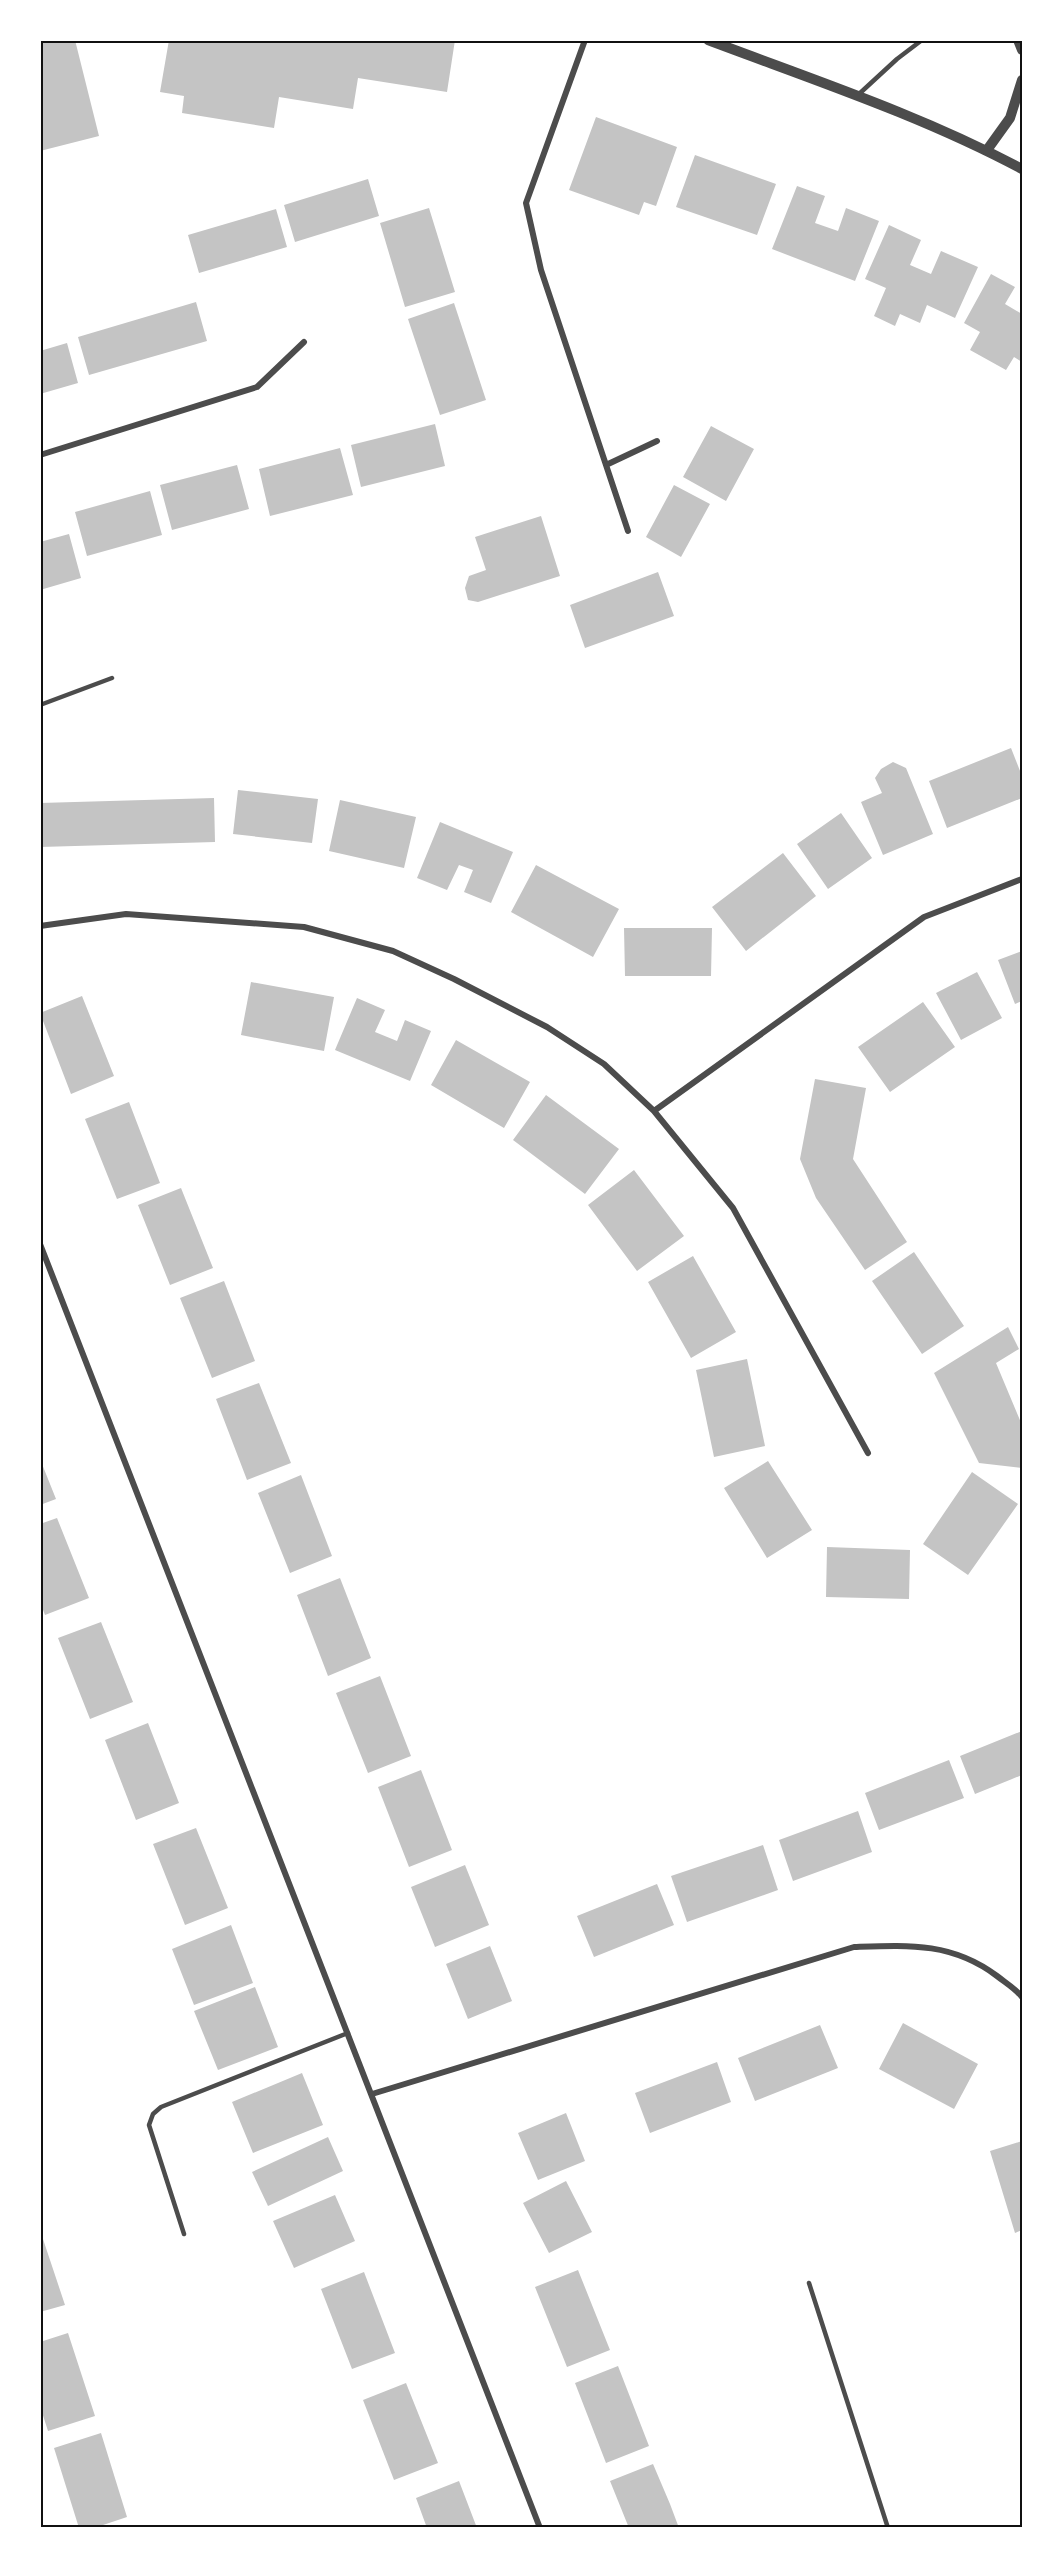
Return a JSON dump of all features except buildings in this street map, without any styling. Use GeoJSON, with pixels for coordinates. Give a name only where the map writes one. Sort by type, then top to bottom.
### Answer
{"type":"FeatureCollection","features":[{"type":"Feature","properties":{"kind":"street"},"geometry":{"type":"LineString","coordinates":[[585,40],[526,204],[541,270],[628,531]]}},
{"type":"Feature","properties":{"kind":"street"},"geometry":{"type":"LineString","coordinates":[[708,40],[857,96],[987,150],[1023,170]]}},
{"type":"Feature","properties":{"kind":"street"},"geometry":{"type":"LineString","coordinates":[[1018,40],[1023,50]]}},
{"type":"Feature","properties":{"kind":"street"},"geometry":{"type":"LineString","coordinates":[[987,150],[1010,118],[1023,80]]}},
{"type":"Feature","properties":{"kind":"street"},"geometry":{"type":"LineString","coordinates":[[40,455],[256,387],[304,342]]}},
{"type":"Feature","properties":{"kind":"street"},"geometry":{"type":"LineString","coordinates":[[606,465],[657,441]]}},
{"type":"Feature","properties":{"kind":"street"},"geometry":{"type":"LineString","coordinates":[[654,1111],[924,917],[1023,879]]}},
{"type":"Feature","properties":{"kind":"street"},"geometry":{"type":"LineString","coordinates":[[40,926],[126,914],[304,927],[393,951],[454,978],[548,1027],[604,1064],[654,1111],[733,1208],[868,1454]]}},
{"type":"Feature","properties":{"kind":"street"},"geometry":{"type":"LineString","coordinates":[[40,1244],[540,2528]]}},
{"type":"Feature","properties":{"kind":"street"},"geometry":{"type":"LineString","coordinates":[[372,2094],[854,1947],[913,1945],[951,1951],[982,1965],[1023,1997]]}},
{"type":"Feature","properties":{"kind":"lane"},"geometry":{"type":"LineString","coordinates":[[857,96],[921,40]]}},
{"type":"Feature","properties":{"kind":"lane"},"geometry":{"type":"LineString","coordinates":[[40,705],[112,678]]}},
{"type":"Feature","properties":{"kind":"lane"},"geometry":{"type":"LineString","coordinates":[[184,2234],[149,2125],[153,2114],[161,2107],[348,2033]]}},
{"type":"Feature","properties":{"kind":"lane"},"geometry":{"type":"LineString","coordinates":[[809,2283],[888,2528]]}}]}
